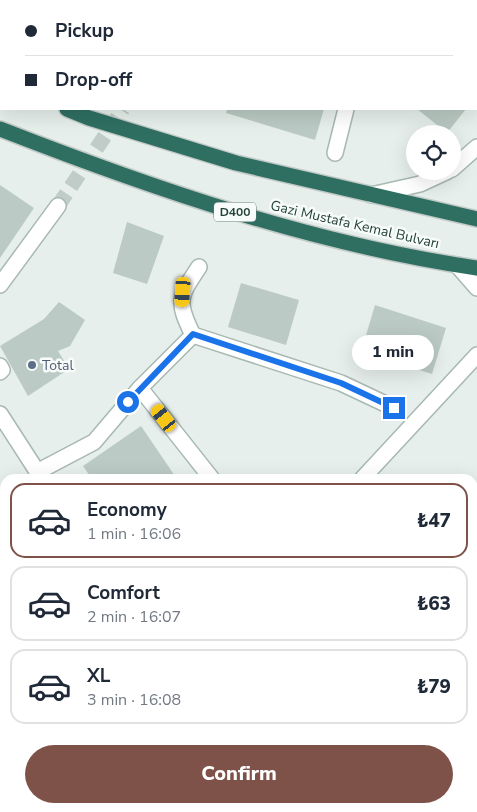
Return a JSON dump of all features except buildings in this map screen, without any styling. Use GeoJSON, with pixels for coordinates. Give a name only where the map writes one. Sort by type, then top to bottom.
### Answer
{"type":"FeatureCollection","features":[{"type":"Feature","properties":{"kind":"highway"},"geometry":{"type":"LineString","coordinates":[[69,110],[89,118],[236,163],[477,219]]}},
{"type":"Feature","properties":{"kind":"highway","name":"Gazi Mustafa Kemal Bulvarı"},"geometry":{"type":"LineString","coordinates":[[0,129],[109,172],[235,212],[327,236],[477,268]]}},
{"type":"Feature","properties":{"kind":"main road"},"geometry":{"type":"LineString","coordinates":[[75,110],[89,118]]}},
{"type":"Feature","properties":{"kind":"street"},"geometry":{"type":"LineString","coordinates":[[335,152],[346,110]]}},
{"type":"Feature","properties":{"kind":"street"},"geometry":{"type":"LineString","coordinates":[[461,161],[477,147]]}},
{"type":"Feature","properties":{"kind":"street"},"geometry":{"type":"LineString","coordinates":[[369,195],[420,184],[429,180]]}},
{"type":"Feature","properties":{"kind":"street"},"geometry":{"type":"LineString","coordinates":[[0,285],[58,206]]}},
{"type":"Feature","properties":{"kind":"street"},"geometry":{"type":"LineString","coordinates":[[457,265],[477,288]]}},
{"type":"Feature","properties":{"kind":"street"},"geometry":{"type":"LineString","coordinates":[[199,267],[183,292],[181,311],[193,334],[341,383],[394,408]]}},
{"type":"Feature","properties":{"kind":"street"},"geometry":{"type":"LineString","coordinates":[[43,474],[94,442],[140,388],[193,334]]}},
{"type":"Feature","properties":{"kind":"street"},"geometry":{"type":"LineString","coordinates":[[367,474],[477,355]]}},
{"type":"Feature","properties":{"kind":"street"},"geometry":{"type":"LineString","coordinates":[[0,366],[2,370],[0,372]]}},
{"type":"Feature","properties":{"kind":"street"},"geometry":{"type":"LineString","coordinates":[[140,388],[208,474]]}},
{"type":"Feature","properties":{"kind":"street"},"geometry":{"type":"LineString","coordinates":[[1,417],[39,474]]}},
{"type":"Feature","properties":{"kind":"tunnel"},"geometry":{"type":"LineString","coordinates":[[58,206],[122,110]]}},
{"type":"Feature","properties":{"kind":"place","name":"Total"},"geometry":{"type":"Point","coordinates":[32,365]}},
{"type":"Feature","properties":{"kind":"route"},"geometry":{"type":"LineString","coordinates":[[128,402],[193,334],[341,383],[394,408]]}}]}
